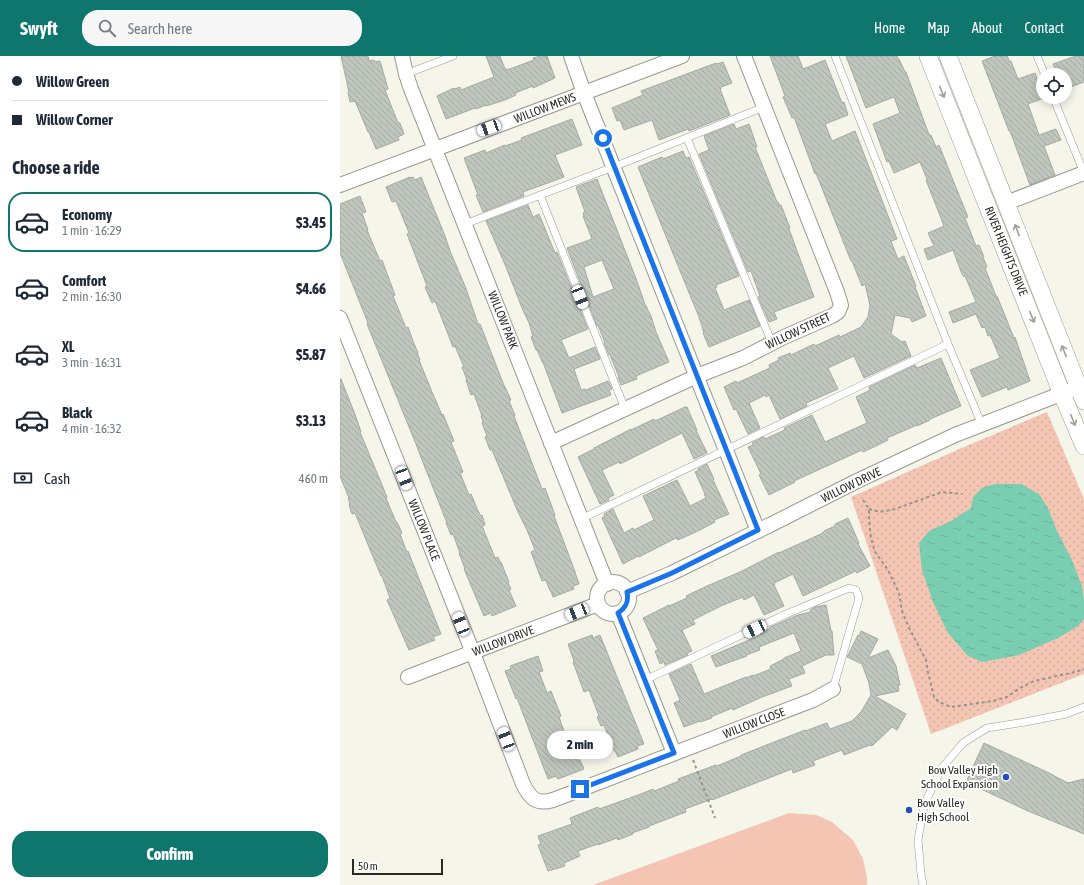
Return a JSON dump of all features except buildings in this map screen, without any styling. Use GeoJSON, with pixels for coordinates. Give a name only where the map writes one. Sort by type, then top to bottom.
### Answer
{"type":"FeatureCollection","features":[{"type":"Feature","properties":{"kind":"street","name":"WILLOW PARK"},"geometry":{"type":"LineString","coordinates":[[402,56],[406,74],[435,149],[607,584]]}},
{"type":"Feature","properties":{"kind":"street"},"geometry":{"type":"LineString","coordinates":[[571,56],[584,93],[758,530]]}},
{"type":"Feature","properties":{"kind":"street","name":"WILLOW MEWS"},"geometry":{"type":"LineString","coordinates":[[340,185],[682,56]]}},
{"type":"Feature","properties":{"kind":"street","name":"WILLOW STREET"},"geometry":{"type":"LineString","coordinates":[[551,443],[697,376],[743,358],[838,312],[841,304],[744,56]]}},
{"type":"Feature","properties":{"kind":"street","name":"RIVER HEIGHTS DRIVE"},"geometry":{"type":"LineString","coordinates":[[928,56],[1084,446]]}},
{"type":"Feature","properties":{"kind":"street","name":"RIVER HEIGHTS DRIVE"},"geometry":{"type":"LineString","coordinates":[[948,56],[1081,394]]}},
{"type":"Feature","properties":{"kind":"street"},"geometry":{"type":"LineString","coordinates":[[1006,204],[1084,173]]}},
{"type":"Feature","properties":{"kind":"street","name":"WILLOW PLACE"},"geometry":{"type":"LineString","coordinates":[[340,318],[473,653],[523,784],[530,796],[542,802],[553,800],[674,753]]}},
{"type":"Feature","properties":{"kind":"street","name":"WILLOW DRIVE"},"geometry":{"type":"LineString","coordinates":[[627,592],[672,573],[857,481],[954,435],[1062,394],[1081,394]]}},
{"type":"Feature","properties":{"kind":"street"},"geometry":{"type":"LineString","coordinates":[[615,582],[620,584],[627,592],[628,597],[626,606],[618,613],[608,613],[598,604],[598,592],[607,584],[615,582]]}},
{"type":"Feature","properties":{"kind":"street","name":"WILLOW DRIVE"},"geometry":{"type":"LineString","coordinates":[[408,677],[598,604]]}},
{"type":"Feature","properties":{"kind":"street"},"geometry":{"type":"LineString","coordinates":[[618,613],[674,753]]}},
{"type":"Feature","properties":{"kind":"street","name":"WILLOW CLOSE"},"geometry":{"type":"LineString","coordinates":[[674,753],[813,700],[833,689]]}},
{"type":"Feature","properties":{"kind":"lane"},"geometry":{"type":"LineString","coordinates":[[406,74],[453,56]]}},
{"type":"Feature","properties":{"kind":"lane"},"geometry":{"type":"LineString","coordinates":[[835,56],[948,344],[982,425]]}},
{"type":"Feature","properties":{"kind":"lane"},"geometry":{"type":"LineString","coordinates":[[1037,56],[1042,68]]}},
{"type":"Feature","properties":{"kind":"lane"},"geometry":{"type":"LineString","coordinates":[[1056,104],[1084,173]]}},
{"type":"Feature","properties":{"kind":"lane"},"geometry":{"type":"LineString","coordinates":[[465,224],[614,167],[764,107]]}},
{"type":"Feature","properties":{"kind":"lane"},"geometry":{"type":"LineString","coordinates":[[686,138],[772,343]]}},
{"type":"Feature","properties":{"kind":"lane"},"geometry":{"type":"LineString","coordinates":[[540,195],[625,409]]}},
{"type":"Feature","properties":{"kind":"lane"},"geometry":{"type":"LineString","coordinates":[[581,519],[948,344]]}},
{"type":"Feature","properties":{"kind":"lane"},"geometry":{"type":"LineString","coordinates":[[645,680],[777,619],[849,588],[856,590],[859,598],[833,689]]}},
{"type":"Feature","properties":{"kind":"lane"},"geometry":{"type":"LineString","coordinates":[[923,885],[918,840],[924,805],[941,769],[963,743],[987,728],[1066,714],[1084,707]]}},
{"type":"Feature","properties":{"kind":"path"},"geometry":{"type":"LineString","coordinates":[[869,509],[880,512],[895,509],[942,492],[962,494]]}},
{"type":"Feature","properties":{"kind":"path"},"geometry":{"type":"LineString","coordinates":[[863,500],[869,509],[871,538],[875,552],[888,570],[898,593],[902,611],[909,628],[926,660],[934,697],[939,702],[951,707],[993,701],[1007,697],[1034,681],[1084,669]]}},
{"type":"Feature","properties":{"kind":"path"},"geometry":{"type":"LineString","coordinates":[[692,758],[714,818]]}},
{"type":"Feature","properties":{"kind":"shaded area"},"geometry":{"type":"Polygon","coordinates":[[[1047,412],[1084,499],[1084,674],[931,734],[851,497],[1047,412]]]}},
{"type":"Feature","properties":{"kind":"shaded area"},"geometry":{"type":"Polygon","coordinates":[[[789,813],[816,815],[832,822],[853,840],[863,859],[867,877],[867,885],[593,885],[789,813]]]}},
{"type":"Feature","properties":{"kind":"water"},"geometry":{"type":"Polygon","coordinates":[[[995,484],[1021,484],[1039,494],[1048,508],[1057,531],[1072,560],[1082,586],[1084,619],[1078,626],[1058,638],[1019,655],[982,662],[968,656],[948,633],[933,602],[922,570],[919,543],[929,531],[951,521],[971,508],[973,497],[982,488],[995,484]]]}},
{"type":"Feature","properties":{"kind":"place","name":"Bow Valley High School Expansion"},"geometry":{"type":"Point","coordinates":[1006,777]}},
{"type":"Feature","properties":{"kind":"place","name":"Bow Valley High School"},"geometry":{"type":"Point","coordinates":[909,810]}},
{"type":"Feature","properties":{"kind":"route"},"geometry":{"type":"LineString","coordinates":[[580,789],[674,753],[618,613],[623,610],[628,602],[627,592],[672,573],[758,530],[603,138]]}}]}
